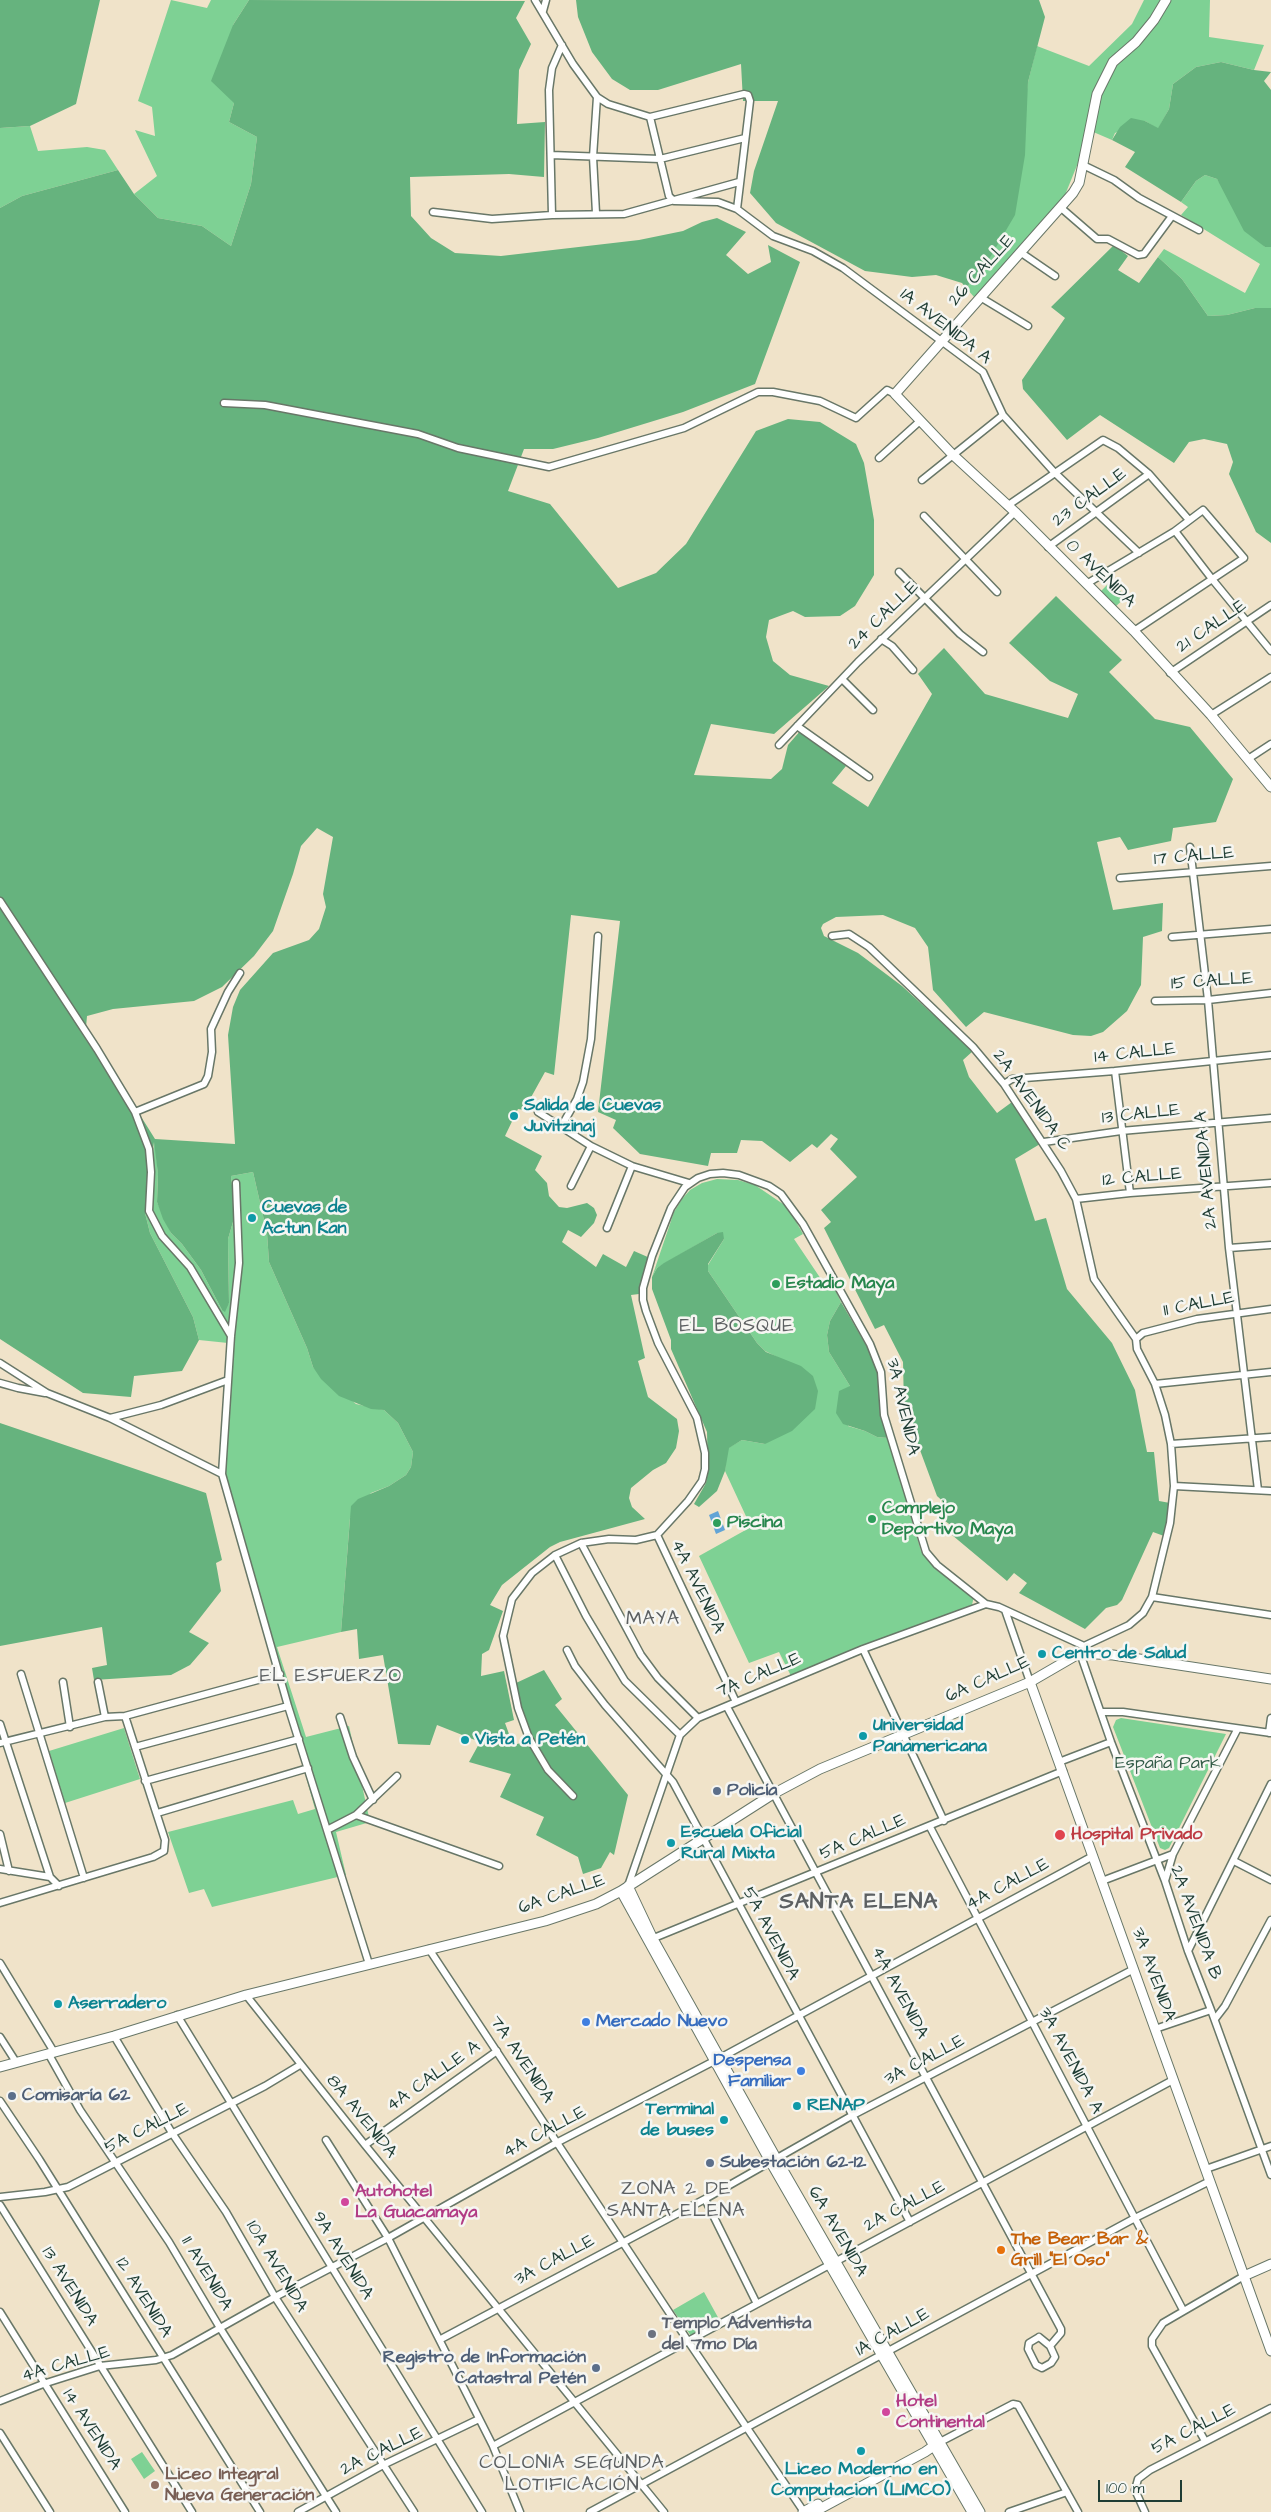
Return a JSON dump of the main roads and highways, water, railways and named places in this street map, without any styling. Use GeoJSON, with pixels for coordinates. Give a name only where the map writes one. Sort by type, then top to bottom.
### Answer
{"type":"FeatureCollection","features":[{"type":"Feature","properties":{"kind":"water","name":"Piscina"},"geometry":{"type":"Polygon","coordinates":[[[718,1511],[725,1530],[716,1534],[709,1515],[718,1511]]]}},
{"type":"Feature","properties":{"kind":"place","name":"Salida de Cuevas Juvitzinaj"},"geometry":{"type":"Point","coordinates":[514,1116]}},
{"type":"Feature","properties":{"kind":"place","name":"Cuevas de Actun Kan"},"geometry":{"type":"Point","coordinates":[252,1218]}},
{"type":"Feature","properties":{"kind":"place","name":"Estadio Maya"},"geometry":{"type":"Point","coordinates":[776,1284]}},
{"type":"Feature","properties":{"kind":"place","name":"Complejo Deportivo Maya"},"geometry":{"type":"Point","coordinates":[872,1519]}},
{"type":"Feature","properties":{"kind":"place","name":"Piscina"},"geometry":{"type":"Point","coordinates":[717,1523]}},
{"type":"Feature","properties":{"kind":"place","name":"Centro de Salud"},"geometry":{"type":"Point","coordinates":[1042,1654]}},
{"type":"Feature","properties":{"kind":"place","name":"Universidad Panamericana"},"geometry":{"type":"Point","coordinates":[863,1736]}},
{"type":"Feature","properties":{"kind":"place","name":"Vista a Petén"},"geometry":{"type":"Point","coordinates":[465,1740]}},
{"type":"Feature","properties":{"kind":"place","name":"Policía"},"geometry":{"type":"Point","coordinates":[717,1791]}},
{"type":"Feature","properties":{"kind":"place","name":"Hospital Privado"},"geometry":{"type":"Point","coordinates":[1060,1835]}},
{"type":"Feature","properties":{"kind":"place","name":"Escuela Oficial Rural Mixta"},"geometry":{"type":"Point","coordinates":[671,1843]}},
{"type":"Feature","properties":{"kind":"place","name":"Aserradero"},"geometry":{"type":"Point","coordinates":[58,2004]}},
{"type":"Feature","properties":{"kind":"place","name":"Mercado Nuevo"},"geometry":{"type":"Point","coordinates":[586,2022]}},
{"type":"Feature","properties":{"kind":"place","name":"Despensa Familiar"},"geometry":{"type":"Point","coordinates":[801,2071]}},
{"type":"Feature","properties":{"kind":"place","name":"Comisaría 62"},"geometry":{"type":"Point","coordinates":[12,2096]}},
{"type":"Feature","properties":{"kind":"place","name":"RENAP"},"geometry":{"type":"Point","coordinates":[797,2106]}},
{"type":"Feature","properties":{"kind":"place","name":"Terminal de buses"},"geometry":{"type":"Point","coordinates":[724,2120]}},
{"type":"Feature","properties":{"kind":"place","name":"Subestación 62-12"},"geometry":{"type":"Point","coordinates":[710,2163]}},
{"type":"Feature","properties":{"kind":"place","name":"Autohotel La Guacamaya"},"geometry":{"type":"Point","coordinates":[345,2202]}},
{"type":"Feature","properties":{"kind":"place","name":"The Bear Bar & Grill \"El Oso\""},"geometry":{"type":"Point","coordinates":[1001,2250]}},
{"type":"Feature","properties":{"kind":"place","name":"Templo Adventista del 7mo Día"},"geometry":{"type":"Point","coordinates":[652,2334]}},
{"type":"Feature","properties":{"kind":"place","name":"Registro de Información Catastral Petén"},"geometry":{"type":"Point","coordinates":[596,2368]}},
{"type":"Feature","properties":{"kind":"place","name":"Hotel Continental"},"geometry":{"type":"Point","coordinates":[886,2412]}},
{"type":"Feature","properties":{"kind":"place","name":"Liceo Moderno en Computacion (LIMCO)"},"geometry":{"type":"Point","coordinates":[861,2451]}},
{"type":"Feature","properties":{"kind":"place","name":"Liceo Integral Nueva Generación"},"geometry":{"type":"Point","coordinates":[155,2485]}},
{"type":"Feature","properties":{"kind":"district","name":"EL BOSQUE"},"geometry":{"type":"Point","coordinates":[737,1327]}},
{"type":"Feature","properties":{"kind":"district","name":"MAYA"},"geometry":{"type":"Point","coordinates":[653,1620]}},
{"type":"Feature","properties":{"kind":"district","name":"EL ESFUERZO"},"geometry":{"type":"Point","coordinates":[331,1677]}},
{"type":"Feature","properties":{"kind":"district","name":"SANTA ELENA"},"geometry":{"type":"Point","coordinates":[859,1903]}},
{"type":"Feature","properties":{"kind":"district","name":"ZONA 2 DE SANTA ELENA"},"geometry":{"type":"Point","coordinates":[676,2201]}},
{"type":"Feature","properties":{"kind":"district","name":"COLONIA SEGUNDA LOTIFICACIÓN"},"geometry":{"type":"Point","coordinates":[572,2475]}},
{"type":"Feature","properties":{"kind":"park label","name":"España Park"},"geometry":{"type":"Point","coordinates":[1168,1764]}}]}
